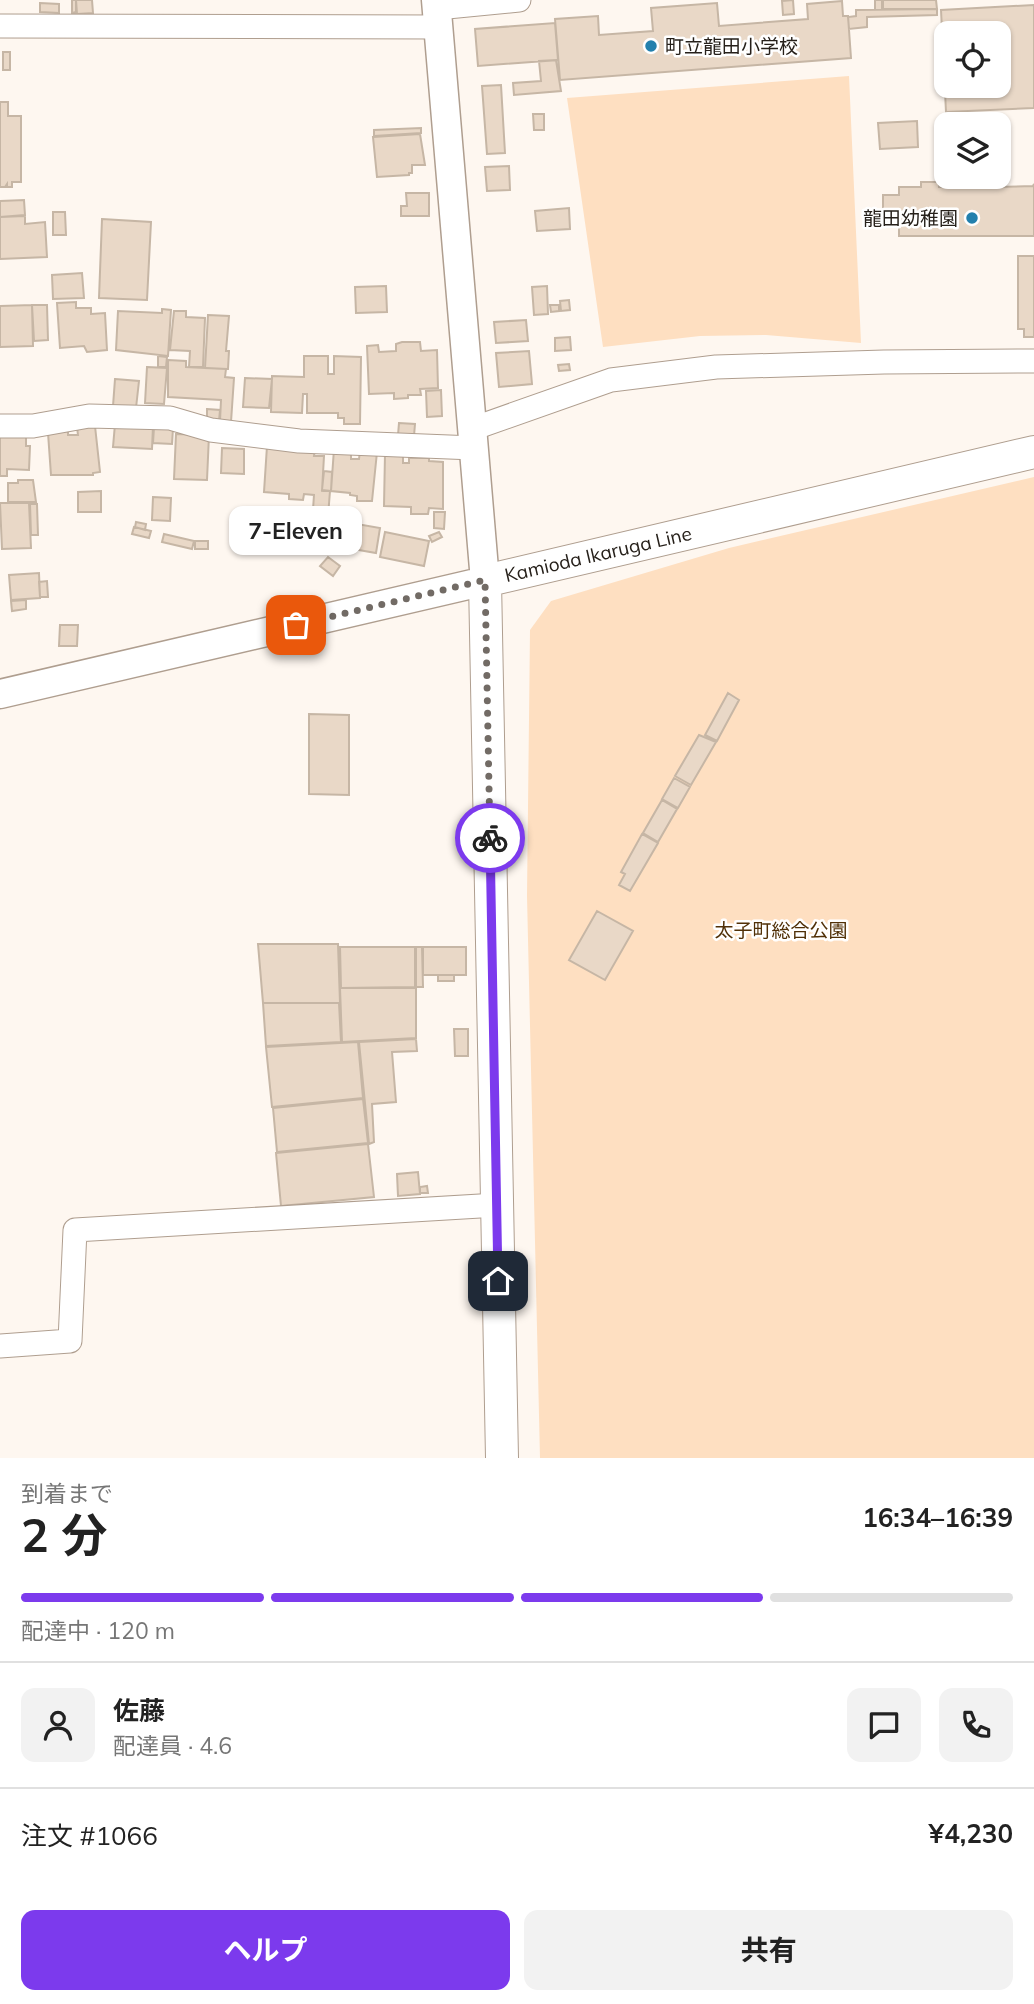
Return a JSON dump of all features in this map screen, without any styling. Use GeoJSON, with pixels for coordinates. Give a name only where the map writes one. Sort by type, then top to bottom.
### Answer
{"type":"FeatureCollection","features":[{"type":"Feature","properties":{"kind":"main road","name":"Kamioda Ikaruga Line"},"geometry":{"type":"LineString","coordinates":[[502,1458],[485,580],[1034,452]]}},
{"type":"Feature","properties":{"kind":"street"},"geometry":{"type":"LineString","coordinates":[[0,26],[437,11],[519,0]]}},
{"type":"Feature","properties":{"kind":"street"},"geometry":{"type":"LineString","coordinates":[[0,694],[485,580],[437,11]]}},
{"type":"Feature","properties":{"kind":"street"},"geometry":{"type":"LineString","coordinates":[[0,426],[33,426],[89,416],[170,418],[211,430],[299,441],[473,438],[611,380],[758,366],[1034,361]]}},
{"type":"Feature","properties":{"kind":"street"},"geometry":{"type":"LineString","coordinates":[[0,1346],[70,1341],[75,1230],[497,1205]]}},
{"type":"Feature","properties":{"kind":"green space"},"geometry":{"type":"Polygon","coordinates":[[[849,76],[861,343],[766,335],[700,336],[603,347],[567,98],[849,76]]]}},
{"type":"Feature","properties":{"kind":"green space","name":"太子町総合公園"},"geometry":{"type":"Polygon","coordinates":[[[1034,477],[1034,1458],[540,1458],[527,896],[530,630],[551,601],[729,548],[1034,477]]]}},
{"type":"Feature","properties":{"kind":"building"},"geometry":{"type":"Polygon","coordinates":[[[72,0],[76,0],[76,12],[72,13],[72,0]]]}},
{"type":"Feature","properties":{"kind":"building"},"geometry":{"type":"Polygon","coordinates":[[[76,0],[92,0],[93,13],[77,14],[76,0]]]}},
{"type":"Feature","properties":{"kind":"building"},"geometry":{"type":"Polygon","coordinates":[[[793,0],[794,14],[783,15],[782,1],[793,0]]]}},
{"type":"Feature","properties":{"kind":"building"},"geometry":{"type":"Polygon","coordinates":[[[875,0],[882,0],[882,10],[875,10],[875,0]]]}},
{"type":"Feature","properties":{"kind":"building"},"geometry":{"type":"Polygon","coordinates":[[[883,0],[936,0],[937,9],[883,9],[883,0]]]}},
{"type":"Feature","properties":{"kind":"building"},"geometry":{"type":"Polygon","coordinates":[[[842,1],[843,16],[848,16],[851,58],[560,80],[555,19],[598,16],[599,35],[653,31],[651,8],[717,3],[719,26],[808,19],[807,4],[842,1]]]}},
{"type":"Feature","properties":{"kind":"building"},"geometry":{"type":"Polygon","coordinates":[[[40,3],[59,4],[59,13],[40,12],[40,3]]]}},
{"type":"Feature","properties":{"kind":"building"},"geometry":{"type":"Polygon","coordinates":[[[1034,5],[1034,108],[946,112],[945,98],[1011,98],[1011,21],[942,21],[941,10],[1034,5]]]}},
{"type":"Feature","properties":{"kind":"building"},"geometry":{"type":"Polygon","coordinates":[[[937,9],[937,15],[867,17],[867,27],[849,29],[848,17],[856,16],[856,10],[937,9]]]}},
{"type":"Feature","properties":{"kind":"building"},"geometry":{"type":"Polygon","coordinates":[[[555,23],[558,60],[478,66],[475,29],[555,23]]]}},
{"type":"Feature","properties":{"kind":"building"},"geometry":{"type":"Polygon","coordinates":[[[3,52],[10,52],[10,70],[3,70],[3,52]]]}},
{"type":"Feature","properties":{"kind":"building"},"geometry":{"type":"Polygon","coordinates":[[[556,60],[561,91],[514,95],[513,83],[541,81],[539,61],[556,60]]]}},
{"type":"Feature","properties":{"kind":"building"},"geometry":{"type":"Polygon","coordinates":[[[501,85],[505,153],[487,154],[482,86],[501,85]]]}},
{"type":"Feature","properties":{"kind":"building"},"geometry":{"type":"Polygon","coordinates":[[[0,102],[8,102],[8,116],[21,116],[21,182],[12,182],[12,187],[7,187],[7,184],[0,187],[0,102]]]}},
{"type":"Feature","properties":{"kind":"building"},"geometry":{"type":"Polygon","coordinates":[[[533,114],[544,114],[544,130],[534,130],[533,114]]]}},
{"type":"Feature","properties":{"kind":"building"},"geometry":{"type":"Polygon","coordinates":[[[917,121],[918,147],[880,149],[878,123],[917,121]]]}},
{"type":"Feature","properties":{"kind":"building"},"geometry":{"type":"Polygon","coordinates":[[[421,128],[421,133],[374,136],[374,130],[421,128]]]}},
{"type":"Feature","properties":{"kind":"building"},"geometry":{"type":"Polygon","coordinates":[[[420,134],[425,165],[412,165],[412,173],[409,175],[377,177],[373,137],[420,134]]]}},
{"type":"Feature","properties":{"kind":"building"},"geometry":{"type":"Polygon","coordinates":[[[509,166],[510,190],[487,191],[485,167],[509,166]]]}},
{"type":"Feature","properties":{"kind":"building"},"geometry":{"type":"Polygon","coordinates":[[[921,182],[934,182],[934,189],[1011,189],[1011,187],[1034,184],[1034,236],[899,236],[899,226],[883,226],[883,195],[899,195],[899,187],[921,187],[921,182]]]}},
{"type":"Feature","properties":{"kind":"building"},"geometry":{"type":"Polygon","coordinates":[[[406,193],[429,193],[429,216],[401,216],[401,206],[407,206],[406,193]]]}},
{"type":"Feature","properties":{"kind":"building"},"geometry":{"type":"Polygon","coordinates":[[[24,200],[25,215],[0,217],[0,201],[24,200]]]}},
{"type":"Feature","properties":{"kind":"building"},"geometry":{"type":"Polygon","coordinates":[[[569,208],[570,229],[537,231],[535,211],[569,208]]]}},
{"type":"Feature","properties":{"kind":"building"},"geometry":{"type":"Polygon","coordinates":[[[53,212],[65,212],[66,235],[53,235],[53,212]]]}},
{"type":"Feature","properties":{"kind":"building"},"geometry":{"type":"Polygon","coordinates":[[[25,216],[25,224],[45,222],[47,257],[0,259],[0,217],[25,216]]]}},
{"type":"Feature","properties":{"kind":"building"},"geometry":{"type":"Polygon","coordinates":[[[102,219],[151,222],[147,300],[99,298],[102,219]]]}},
{"type":"Feature","properties":{"kind":"building"},"geometry":{"type":"Polygon","coordinates":[[[1018,256],[1034,256],[1034,337],[1024,337],[1024,329],[1018,329],[1018,256]]]}},
{"type":"Feature","properties":{"kind":"building"},"geometry":{"type":"Polygon","coordinates":[[[82,273],[84,298],[53,299],[52,275],[82,273]]]}},
{"type":"Feature","properties":{"kind":"building"},"geometry":{"type":"Polygon","coordinates":[[[386,286],[387,312],[356,313],[355,287],[386,286]]]}},
{"type":"Feature","properties":{"kind":"building"},"geometry":{"type":"Polygon","coordinates":[[[547,286],[548,314],[534,315],[532,287],[547,286]]]}},
{"type":"Feature","properties":{"kind":"building"},"geometry":{"type":"Polygon","coordinates":[[[569,300],[570,310],[561,311],[560,301],[569,300]]]}},
{"type":"Feature","properties":{"kind":"building"},"geometry":{"type":"Polygon","coordinates":[[[76,302],[76,308],[91,308],[91,314],[105,313],[107,350],[87,352],[84,346],[60,348],[57,303],[76,302]]]}},
{"type":"Feature","properties":{"kind":"building"},"geometry":{"type":"Polygon","coordinates":[[[32,305],[47,305],[48,340],[34,341],[32,305]]]}},
{"type":"Feature","properties":{"kind":"building"},"geometry":{"type":"Polygon","coordinates":[[[32,305],[33,346],[0,347],[0,306],[32,305]]]}},
{"type":"Feature","properties":{"kind":"building"},"geometry":{"type":"Polygon","coordinates":[[[550,305],[559,305],[559,311],[551,312],[550,305]]]}},
{"type":"Feature","properties":{"kind":"building"},"geometry":{"type":"Polygon","coordinates":[[[162,309],[171,310],[168,356],[116,350],[118,311],[162,313],[162,309]]]}},
{"type":"Feature","properties":{"kind":"building"},"geometry":{"type":"Polygon","coordinates":[[[174,311],[186,311],[186,317],[205,318],[203,367],[189,367],[190,351],[170,350],[174,311]]]}},
{"type":"Feature","properties":{"kind":"building"},"geometry":{"type":"Polygon","coordinates":[[[208,315],[229,316],[226,351],[229,351],[228,369],[205,368],[208,315]]]}},
{"type":"Feature","properties":{"kind":"building"},"geometry":{"type":"Polygon","coordinates":[[[526,320],[528,341],[496,343],[494,322],[526,320]]]}},
{"type":"Feature","properties":{"kind":"building"},"geometry":{"type":"Polygon","coordinates":[[[570,337],[571,350],[555,351],[555,338],[570,337]]]}},
{"type":"Feature","properties":{"kind":"building"},"geometry":{"type":"Polygon","coordinates":[[[420,342],[421,351],[437,350],[438,388],[420,389],[421,395],[408,395],[408,398],[394,399],[394,393],[369,394],[367,346],[378,345],[379,352],[396,351],[396,344],[420,342]]]}},
{"type":"Feature","properties":{"kind":"building"},"geometry":{"type":"Polygon","coordinates":[[[529,351],[532,384],[499,387],[496,353],[529,351]]]}},
{"type":"Feature","properties":{"kind":"building"},"geometry":{"type":"Polygon","coordinates":[[[158,356],[167,357],[166,367],[158,367],[158,356]]]}},
{"type":"Feature","properties":{"kind":"building"},"geometry":{"type":"Polygon","coordinates":[[[304,356],[328,356],[328,374],[334,374],[334,356],[361,357],[360,424],[344,424],[344,418],[338,418],[338,413],[307,413],[307,394],[303,394],[302,413],[271,412],[272,376],[304,377],[304,356]]]}},
{"type":"Feature","properties":{"kind":"building"},"geometry":{"type":"Polygon","coordinates":[[[168,360],[186,361],[186,367],[226,369],[225,377],[234,378],[231,422],[220,421],[221,400],[168,397],[168,360]]]}},
{"type":"Feature","properties":{"kind":"building"},"geometry":{"type":"Polygon","coordinates":[[[569,364],[570,370],[559,371],[558,365],[569,364]]]}},
{"type":"Feature","properties":{"kind":"building"},"geometry":{"type":"Polygon","coordinates":[[[147,367],[167,368],[164,404],[145,403],[147,367]]]}},
{"type":"Feature","properties":{"kind":"building"},"geometry":{"type":"Polygon","coordinates":[[[245,378],[272,379],[269,408],[243,407],[245,378]]]}},
{"type":"Feature","properties":{"kind":"building"},"geometry":{"type":"Polygon","coordinates":[[[115,379],[139,381],[136,408],[113,406],[115,379]]]}},
{"type":"Feature","properties":{"kind":"building"},"geometry":{"type":"Polygon","coordinates":[[[441,390],[442,416],[427,417],[426,391],[441,390]]]}},
{"type":"Feature","properties":{"kind":"building"},"geometry":{"type":"Polygon","coordinates":[[[207,409],[220,410],[219,421],[207,420],[207,409]]]}},
{"type":"Feature","properties":{"kind":"building"},"geometry":{"type":"Polygon","coordinates":[[[399,423],[415,424],[414,436],[398,435],[399,423]]]}},
{"type":"Feature","properties":{"kind":"building"},"geometry":{"type":"Polygon","coordinates":[[[115,424],[153,426],[152,449],[113,447],[115,424]]]}},
{"type":"Feature","properties":{"kind":"building"},"geometry":{"type":"Polygon","coordinates":[[[95,426],[100,472],[93,475],[51,475],[48,433],[68,431],[68,435],[78,435],[77,427],[95,426]]]}},
{"type":"Feature","properties":{"kind":"building"},"geometry":{"type":"Polygon","coordinates":[[[154,427],[173,428],[172,444],[153,443],[154,427]]]}},
{"type":"Feature","properties":{"kind":"building"},"geometry":{"type":"Polygon","coordinates":[[[0,434],[26,434],[26,446],[30,446],[29,470],[7,469],[7,476],[0,476],[0,434]]]}},
{"type":"Feature","properties":{"kind":"building"},"geometry":{"type":"Polygon","coordinates":[[[176,434],[209,435],[207,480],[174,479],[176,434]]]}},
{"type":"Feature","properties":{"kind":"building"},"geometry":{"type":"Polygon","coordinates":[[[267,446],[315,449],[314,456],[324,456],[322,491],[330,491],[326,542],[297,540],[298,522],[312,524],[314,495],[304,494],[303,500],[289,499],[289,494],[264,492],[267,446]]]}},
{"type":"Feature","properties":{"kind":"building"},"geometry":{"type":"Polygon","coordinates":[[[222,448],[244,449],[244,474],[221,473],[222,448]]]}},
{"type":"Feature","properties":{"kind":"building"},"geometry":{"type":"Polygon","coordinates":[[[334,449],[351,451],[351,459],[359,459],[360,451],[377,452],[372,501],[357,501],[357,496],[350,493],[331,491],[334,449]]]}},
{"type":"Feature","properties":{"kind":"building"},"geometry":{"type":"Polygon","coordinates":[[[385,454],[403,454],[403,463],[409,463],[409,458],[429,458],[429,461],[443,462],[443,509],[429,508],[428,514],[411,514],[411,507],[384,506],[385,454]]]}},
{"type":"Feature","properties":{"kind":"building"},"geometry":{"type":"Polygon","coordinates":[[[324,471],[332,472],[331,491],[322,490],[324,471]]]}},
{"type":"Feature","properties":{"kind":"building"},"geometry":{"type":"Polygon","coordinates":[[[18,480],[33,480],[36,502],[8,502],[8,483],[18,483],[18,480]]]}},
{"type":"Feature","properties":{"kind":"building"},"geometry":{"type":"Polygon","coordinates":[[[101,491],[101,512],[78,512],[78,492],[101,491]]]}},
{"type":"Feature","properties":{"kind":"building"},"geometry":{"type":"Polygon","coordinates":[[[153,497],[171,498],[170,521],[152,520],[153,497]]]}},
{"type":"Feature","properties":{"kind":"building"},"geometry":{"type":"Polygon","coordinates":[[[0,503],[29,503],[31,548],[2,549],[0,503]]]}},
{"type":"Feature","properties":{"kind":"building"},"geometry":{"type":"Polygon","coordinates":[[[30,504],[37,504],[38,535],[31,535],[30,504]]]}},
{"type":"Feature","properties":{"kind":"building"},"geometry":{"type":"Polygon","coordinates":[[[434,512],[445,512],[444,529],[434,528],[434,512]]]}},
{"type":"Feature","properties":{"kind":"building"},"geometry":{"type":"Polygon","coordinates":[[[334,520],[380,528],[376,553],[330,545],[334,520]]]}},
{"type":"Feature","properties":{"kind":"building"},"geometry":{"type":"Polygon","coordinates":[[[136,522],[146,524],[145,530],[135,527],[136,522]]]}},
{"type":"Feature","properties":{"kind":"building"},"geometry":{"type":"Polygon","coordinates":[[[290,524],[298,525],[297,537],[289,536],[290,524]]]}},
{"type":"Feature","properties":{"kind":"building"},"geometry":{"type":"Polygon","coordinates":[[[134,527],[151,531],[149,538],[132,534],[134,527]]]}},
{"type":"Feature","properties":{"kind":"building"},"geometry":{"type":"Polygon","coordinates":[[[385,532],[429,541],[424,566],[380,557],[385,532]]]}},
{"type":"Feature","properties":{"kind":"building"},"geometry":{"type":"Polygon","coordinates":[[[439,532],[442,537],[432,542],[429,536],[439,532]]]}},
{"type":"Feature","properties":{"kind":"building"},"geometry":{"type":"Polygon","coordinates":[[[164,534],[194,541],[192,549],[162,542],[164,534]]]}},
{"type":"Feature","properties":{"kind":"building"},"geometry":{"type":"Polygon","coordinates":[[[195,541],[208,541],[208,549],[195,549],[195,541]]]}},
{"type":"Feature","properties":{"kind":"building"},"geometry":{"type":"Polygon","coordinates":[[[328,557],[340,566],[333,576],[320,566],[328,557]]]}},
{"type":"Feature","properties":{"kind":"building"},"geometry":{"type":"Polygon","coordinates":[[[39,573],[40,598],[11,600],[9,575],[39,573]]]}},
{"type":"Feature","properties":{"kind":"building"},"geometry":{"type":"Polygon","coordinates":[[[47,581],[48,597],[40,597],[39,582],[47,581]]]}},
{"type":"Feature","properties":{"kind":"building"},"geometry":{"type":"Polygon","coordinates":[[[26,600],[26,609],[12,611],[11,601],[26,600]]]}},
{"type":"Feature","properties":{"kind":"building"},"geometry":{"type":"Polygon","coordinates":[[[60,625],[78,625],[77,646],[59,646],[60,625]]]}},
{"type":"Feature","properties":{"kind":"building"},"geometry":{"type":"Polygon","coordinates":[[[728,693],[739,700],[717,741],[705,735],[728,693]]]}},
{"type":"Feature","properties":{"kind":"building"},"geometry":{"type":"Polygon","coordinates":[[[309,714],[349,715],[349,795],[309,794],[309,714]]]}},
{"type":"Feature","properties":{"kind":"building"},"geometry":{"type":"Polygon","coordinates":[[[699,735],[716,742],[691,785],[675,776],[699,735]]]}},
{"type":"Feature","properties":{"kind":"building"},"geometry":{"type":"Polygon","coordinates":[[[674,778],[690,787],[678,808],[662,799],[674,778]]]}},
{"type":"Feature","properties":{"kind":"building"},"geometry":{"type":"Polygon","coordinates":[[[662,800],[677,809],[658,842],[643,833],[662,800]]]}},
{"type":"Feature","properties":{"kind":"building"},"geometry":{"type":"Polygon","coordinates":[[[642,834],[658,843],[630,891],[619,885],[625,874],[621,872],[642,834]]]}},
{"type":"Feature","properties":{"kind":"building"},"geometry":{"type":"Polygon","coordinates":[[[597,911],[633,931],[605,980],[569,960],[597,911]]]}},
{"type":"Feature","properties":{"kind":"building"},"geometry":{"type":"Polygon","coordinates":[[[258,944],[338,944],[340,1003],[263,1003],[258,944]]]}},
{"type":"Feature","properties":{"kind":"building"},"geometry":{"type":"Polygon","coordinates":[[[340,947],[415,947],[415,987],[341,988],[340,947]]]}},
{"type":"Feature","properties":{"kind":"building"},"geometry":{"type":"Polygon","coordinates":[[[416,947],[422,947],[423,987],[416,987],[416,947]]]}},
{"type":"Feature","properties":{"kind":"building"},"geometry":{"type":"Polygon","coordinates":[[[423,947],[466,947],[466,975],[423,975],[423,947]]]}},
{"type":"Feature","properties":{"kind":"building"},"geometry":{"type":"Polygon","coordinates":[[[438,975],[454,975],[454,981],[438,981],[438,975]]]}},
{"type":"Feature","properties":{"kind":"building"},"geometry":{"type":"Polygon","coordinates":[[[340,988],[416,988],[416,1038],[342,1042],[340,988]]]}},
{"type":"Feature","properties":{"kind":"building"},"geometry":{"type":"Polygon","coordinates":[[[263,1003],[339,1003],[341,1042],[266,1046],[263,1003]]]}},
{"type":"Feature","properties":{"kind":"building"},"geometry":{"type":"Polygon","coordinates":[[[454,1029],[468,1029],[468,1056],[455,1056],[454,1029]]]}},
{"type":"Feature","properties":{"kind":"building"},"geometry":{"type":"Polygon","coordinates":[[[416,1039],[417,1051],[392,1052],[396,1102],[372,1104],[374,1142],[369,1144],[359,1042],[416,1039]]]}},
{"type":"Feature","properties":{"kind":"building"},"geometry":{"type":"Polygon","coordinates":[[[358,1042],[363,1098],[272,1107],[266,1047],[358,1042]]]}},
{"type":"Feature","properties":{"kind":"building"},"geometry":{"type":"Polygon","coordinates":[[[363,1099],[368,1143],[277,1152],[273,1108],[363,1099]]]}},
{"type":"Feature","properties":{"kind":"building"},"geometry":{"type":"Polygon","coordinates":[[[368,1144],[374,1197],[281,1206],[276,1153],[368,1144]]]}},
{"type":"Feature","properties":{"kind":"building"},"geometry":{"type":"Polygon","coordinates":[[[418,1172],[420,1194],[398,1196],[397,1174],[418,1172]]]}},
{"type":"Feature","properties":{"kind":"building"},"geometry":{"type":"Polygon","coordinates":[[[427,1186],[428,1193],[420,1193],[420,1187],[427,1186]]]}},
{"type":"Feature","properties":{"kind":"way so far"},"geometry":{"type":"LineString","coordinates":[[296,625],[485,580],[490,838]]}},
{"type":"Feature","properties":{"kind":"place","name":"町立龍田小学校"},"geometry":{"type":"Point","coordinates":[651,46]}},
{"type":"Feature","properties":{"kind":"place","name":"龍田幼稚園"},"geometry":{"type":"Point","coordinates":[972,218]}},
{"type":"Feature","properties":{"kind":"place","name":"7-Eleven"},"geometry":{"type":"Point","coordinates":[296,625]}},
{"type":"Feature","properties":{"kind":"route"},"geometry":{"type":"LineString","coordinates":[[490,838],[498,1281]]}}]}
